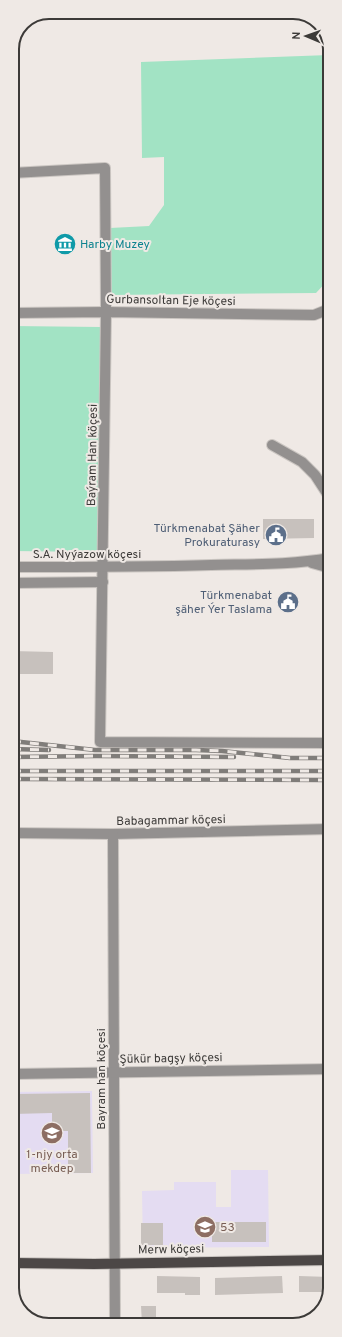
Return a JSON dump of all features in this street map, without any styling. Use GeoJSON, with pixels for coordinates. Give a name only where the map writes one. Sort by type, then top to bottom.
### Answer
{"type":"FeatureCollection","features":[{"type":"Feature","properties":{"kind":"main road","name":"Merw köçesi"},"geometry":{"type":"LineString","coordinates":[[19,1263],[323,1260]]}},
{"type":"Feature","properties":{"kind":"street","name":"Baýram Han köçesi"},"geometry":{"type":"LineString","coordinates":[[19,173],[105,168],[106,312],[100,742],[323,743]]}},
{"type":"Feature","properties":{"kind":"street","name":"Gurbansoltan Eje köçesi"},"geometry":{"type":"LineString","coordinates":[[19,313],[106,312],[314,315],[323,312]]}},
{"type":"Feature","properties":{"kind":"street"},"geometry":{"type":"LineString","coordinates":[[272,445],[302,462],[315,475],[323,487]]}},
{"type":"Feature","properties":{"kind":"street","name":"S.A. Nyýazow köçesi"},"geometry":{"type":"LineString","coordinates":[[19,568],[306,562],[323,559]]}},
{"type":"Feature","properties":{"kind":"street"},"geometry":{"type":"LineString","coordinates":[[306,562],[323,566]]}},
{"type":"Feature","properties":{"kind":"street"},"geometry":{"type":"LineString","coordinates":[[19,583],[103,582]]}},
{"type":"Feature","properties":{"kind":"street","name":"Babagammar köçesi"},"geometry":{"type":"LineString","coordinates":[[19,833],[114,834],[323,829]]}},
{"type":"Feature","properties":{"kind":"street","name":"Bayram han köçesi"},"geometry":{"type":"LineString","coordinates":[[114,834],[113,1072],[115,1318]]}},
{"type":"Feature","properties":{"kind":"street","name":"Şükür bagşy köçesi"},"geometry":{"type":"LineString","coordinates":[[19,1074],[323,1069]]}},
{"type":"Feature","properties":{"kind":"shaded area","name":"1-njy orta mekdep"},"geometry":{"type":"Polygon","coordinates":[[[92,1091],[93,1173],[19,1174],[19,1092],[92,1091]]]}},
{"type":"Feature","properties":{"kind":"shaded area","name":"53"},"geometry":{"type":"Polygon","coordinates":[[[231,1170],[268,1170],[269,1247],[143,1248],[142,1191],[174,1190],[174,1182],[216,1182],[216,1207],[231,1207],[231,1170]]]}},
{"type":"Feature","properties":{"kind":"green space"},"geometry":{"type":"Polygon","coordinates":[[[323,55],[323,285],[316,293],[110,295],[110,228],[149,226],[164,205],[164,157],[142,158],[141,62],[323,55]]]}},
{"type":"Feature","properties":{"kind":"green space"},"geometry":{"type":"Polygon","coordinates":[[[19,326],[101,327],[99,552],[19,551],[19,326]]]}},
{"type":"Feature","properties":{"kind":"building"},"geometry":{"type":"Polygon","coordinates":[[[263,519],[314,519],[314,538],[263,539],[263,519]]]}},
{"type":"Feature","properties":{"kind":"building"},"geometry":{"type":"Polygon","coordinates":[[[19,651],[53,652],[53,674],[19,674],[19,651]]]}},
{"type":"Feature","properties":{"kind":"building"},"geometry":{"type":"Polygon","coordinates":[[[90,1093],[91,1173],[68,1173],[68,1131],[52,1131],[52,1113],[19,1114],[19,1094],[90,1093]]]}},
{"type":"Feature","properties":{"kind":"building"},"geometry":{"type":"Polygon","coordinates":[[[212,1222],[266,1222],[266,1242],[212,1242],[212,1222]]]}},
{"type":"Feature","properties":{"kind":"building"},"geometry":{"type":"Polygon","coordinates":[[[141,1223],[163,1223],[163,1245],[141,1245],[141,1223]]]}},
{"type":"Feature","properties":{"kind":"building"},"geometry":{"type":"Polygon","coordinates":[[[157,1276],[200,1277],[200,1295],[185,1295],[185,1293],[157,1293],[157,1276]]]}},
{"type":"Feature","properties":{"kind":"building"},"geometry":{"type":"Polygon","coordinates":[[[282,1276],[283,1293],[215,1295],[215,1278],[282,1276]]]}},
{"type":"Feature","properties":{"kind":"building"},"geometry":{"type":"Polygon","coordinates":[[[299,1276],[323,1277],[322,1292],[299,1292],[299,1276]]]}},
{"type":"Feature","properties":{"kind":"building"},"geometry":{"type":"Polygon","coordinates":[[[141,1306],[156,1306],[156,1318],[142,1318],[141,1306]]]}},
{"type":"Feature","properties":{"kind":"railway"},"geometry":{"type":"LineString","coordinates":[[19,742],[95,750],[196,750],[222,751],[290,758],[323,758]]}},
{"type":"Feature","properties":{"kind":"railway"},"geometry":{"type":"LineString","coordinates":[[19,749],[49,750]]}},
{"type":"Feature","properties":{"kind":"railway"},"geometry":{"type":"LineString","coordinates":[[19,757],[234,757]]}},
{"type":"Feature","properties":{"kind":"railway"},"geometry":{"type":"LineString","coordinates":[[19,771],[323,771]]}},
{"type":"Feature","properties":{"kind":"railway"},"geometry":{"type":"LineString","coordinates":[[19,779],[323,780]]}},
{"type":"Feature","properties":{"kind":"place","name":"Harby Muzey"},"geometry":{"type":"Point","coordinates":[65,244]}},
{"type":"Feature","properties":{"kind":"place","name":"Türkmenabat Şäher Prokuraturasy"},"geometry":{"type":"Point","coordinates":[276,535]}},
{"type":"Feature","properties":{"kind":"place","name":"Türkmenabat şäher Ýer Taslama"},"geometry":{"type":"Point","coordinates":[288,602]}},
{"type":"Feature","properties":{"kind":"place","name":"1-njy orta mekdep"},"geometry":{"type":"Point","coordinates":[52,1133]}},
{"type":"Feature","properties":{"kind":"place","name":"53"},"geometry":{"type":"Point","coordinates":[205,1227]}}]}
